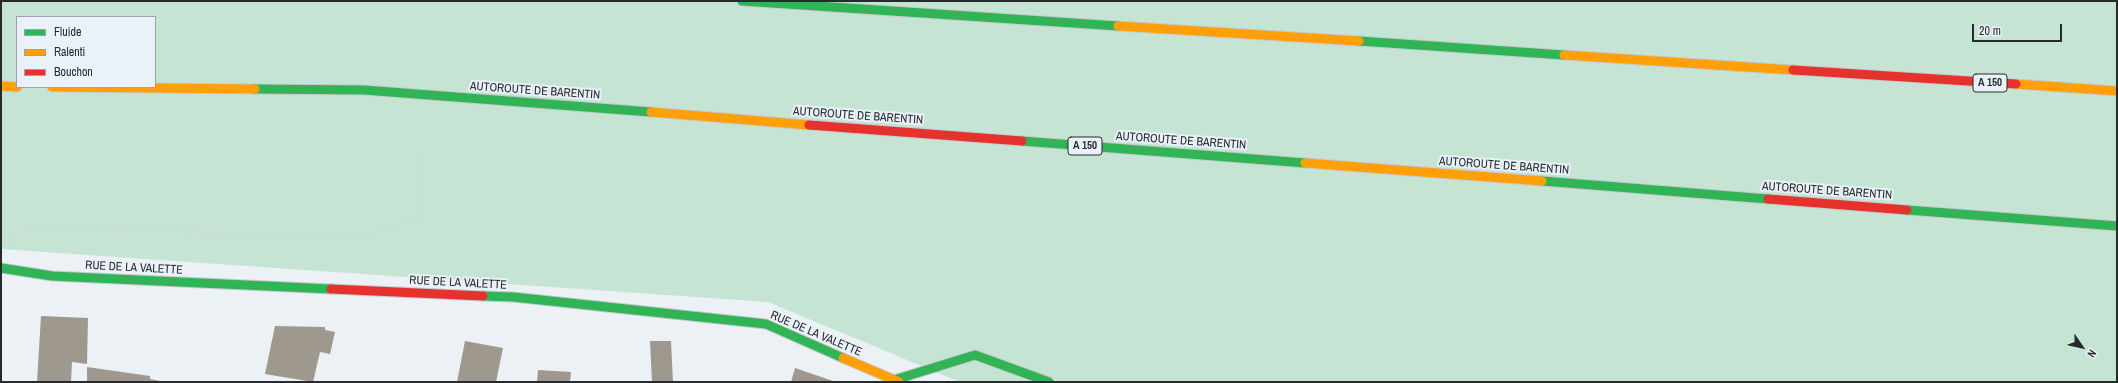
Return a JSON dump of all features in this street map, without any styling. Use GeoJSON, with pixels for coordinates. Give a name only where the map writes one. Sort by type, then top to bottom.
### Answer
{"type":"FeatureCollection","features":[{"type":"Feature","properties":{"kind":"main road","name":"A 150"},"geometry":{"type":"LineString","coordinates":[[742,1],[2117,91]]}},
{"type":"Feature","properties":{"kind":"main road"},"geometry":{"type":"LineString","coordinates":[[1,86],[16,87]]}},
{"type":"Feature","properties":{"kind":"main road","name":"AUTOROUTE DE BARENTIN"},"geometry":{"type":"LineString","coordinates":[[156,88],[364,90],[2117,226]]}},
{"type":"Feature","properties":{"kind":"main road","name":"RUE DE LA VALETTE"},"geometry":{"type":"LineString","coordinates":[[2,269],[52,276],[513,297],[766,324],[897,381]]}},
{"type":"Feature","properties":{"kind":"main road"},"geometry":{"type":"LineString","coordinates":[[897,381],[975,355],[1049,382]]}},
{"type":"Feature","properties":{"kind":"path"},"geometry":{"type":"LineString","coordinates":[[2,269],[16,232],[117,229],[361,238],[417,219],[423,156]]}},
{"type":"Feature","properties":{"kind":"green space"},"geometry":{"type":"Polygon","coordinates":[[[1,1],[2117,1],[2117,382],[960,382],[768,302],[1,249],[1,1]]]}},
{"type":"Feature","properties":{"kind":"building"},"geometry":{"type":"Polygon","coordinates":[[[41,316],[88,318],[87,364],[72,362],[71,382],[37,382],[41,316]]]}},
{"type":"Feature","properties":{"kind":"building"},"geometry":{"type":"Polygon","coordinates":[[[275,326],[325,327],[325,330],[335,332],[330,354],[320,352],[313,382],[265,374],[275,326]]]}},
{"type":"Feature","properties":{"kind":"building"},"geometry":{"type":"Polygon","coordinates":[[[465,341],[503,348],[496,382],[457,382],[465,341]]]}},
{"type":"Feature","properties":{"kind":"building"},"geometry":{"type":"Polygon","coordinates":[[[650,341],[671,341],[673,382],[652,382],[650,341]]]}},
{"type":"Feature","properties":{"kind":"building"},"geometry":{"type":"Polygon","coordinates":[[[87,367],[150,376],[150,379],[165,382],[87,382],[87,367]]]}},
{"type":"Feature","properties":{"kind":"building"},"geometry":{"type":"Polygon","coordinates":[[[795,368],[836,382],[791,382],[795,368]]]}},
{"type":"Feature","properties":{"kind":"building"},"geometry":{"type":"Polygon","coordinates":[[[538,370],[571,372],[570,382],[537,382],[538,370]]]}},
{"type":"Feature","properties":{"kind":"traffic: fast"},"geometry":{"type":"LineString","coordinates":[[742,1],[1118,26]]}},
{"type":"Feature","properties":{"kind":"traffic: fast"},"geometry":{"type":"LineString","coordinates":[[1359,41],[1564,55]]}},
{"type":"Feature","properties":{"kind":"traffic: fast"},"geometry":{"type":"LineString","coordinates":[[255,89],[364,90],[651,112]]}},
{"type":"Feature","properties":{"kind":"traffic: fast"},"geometry":{"type":"LineString","coordinates":[[1022,141],[1305,163]]}},
{"type":"Feature","properties":{"kind":"traffic: fast"},"geometry":{"type":"LineString","coordinates":[[1542,181],[1768,199]]}},
{"type":"Feature","properties":{"kind":"traffic: fast"},"geometry":{"type":"LineString","coordinates":[[1907,210],[2117,226]]}},
{"type":"Feature","properties":{"kind":"traffic: fast"},"geometry":{"type":"LineString","coordinates":[[1,268],[52,276],[331,289]]}},
{"type":"Feature","properties":{"kind":"traffic: fast"},"geometry":{"type":"LineString","coordinates":[[483,296],[513,297],[766,324],[843,358]]}},
{"type":"Feature","properties":{"kind":"traffic: fast"},"geometry":{"type":"LineString","coordinates":[[894,380],[975,355],[1049,382]]}},
{"type":"Feature","properties":{"kind":"traffic: slow"},"geometry":{"type":"LineString","coordinates":[[1118,26],[1359,41]]}},
{"type":"Feature","properties":{"kind":"traffic: slow"},"geometry":{"type":"LineString","coordinates":[[1564,55],[1793,70]]}},
{"type":"Feature","properties":{"kind":"traffic: slow"},"geometry":{"type":"LineString","coordinates":[[2016,84],[2117,91]]}},
{"type":"Feature","properties":{"kind":"traffic: slow"},"geometry":{"type":"LineString","coordinates":[[1,86],[16,87]]}},
{"type":"Feature","properties":{"kind":"traffic: slow"},"geometry":{"type":"LineString","coordinates":[[154,88],[255,89]]}},
{"type":"Feature","properties":{"kind":"traffic: slow"},"geometry":{"type":"LineString","coordinates":[[651,112],[809,125]]}},
{"type":"Feature","properties":{"kind":"traffic: slow"},"geometry":{"type":"LineString","coordinates":[[1305,163],[1542,181]]}},
{"type":"Feature","properties":{"kind":"traffic: slow"},"geometry":{"type":"LineString","coordinates":[[843,358],[899,382]]}},
{"type":"Feature","properties":{"kind":"traffic: jam"},"geometry":{"type":"LineString","coordinates":[[1793,70],[2016,84]]}},
{"type":"Feature","properties":{"kind":"traffic: jam"},"geometry":{"type":"LineString","coordinates":[[809,125],[1022,141]]}},
{"type":"Feature","properties":{"kind":"traffic: jam"},"geometry":{"type":"LineString","coordinates":[[1768,199],[1907,210]]}},
{"type":"Feature","properties":{"kind":"traffic: jam"},"geometry":{"type":"LineString","coordinates":[[331,289],[483,296]]}}]}
